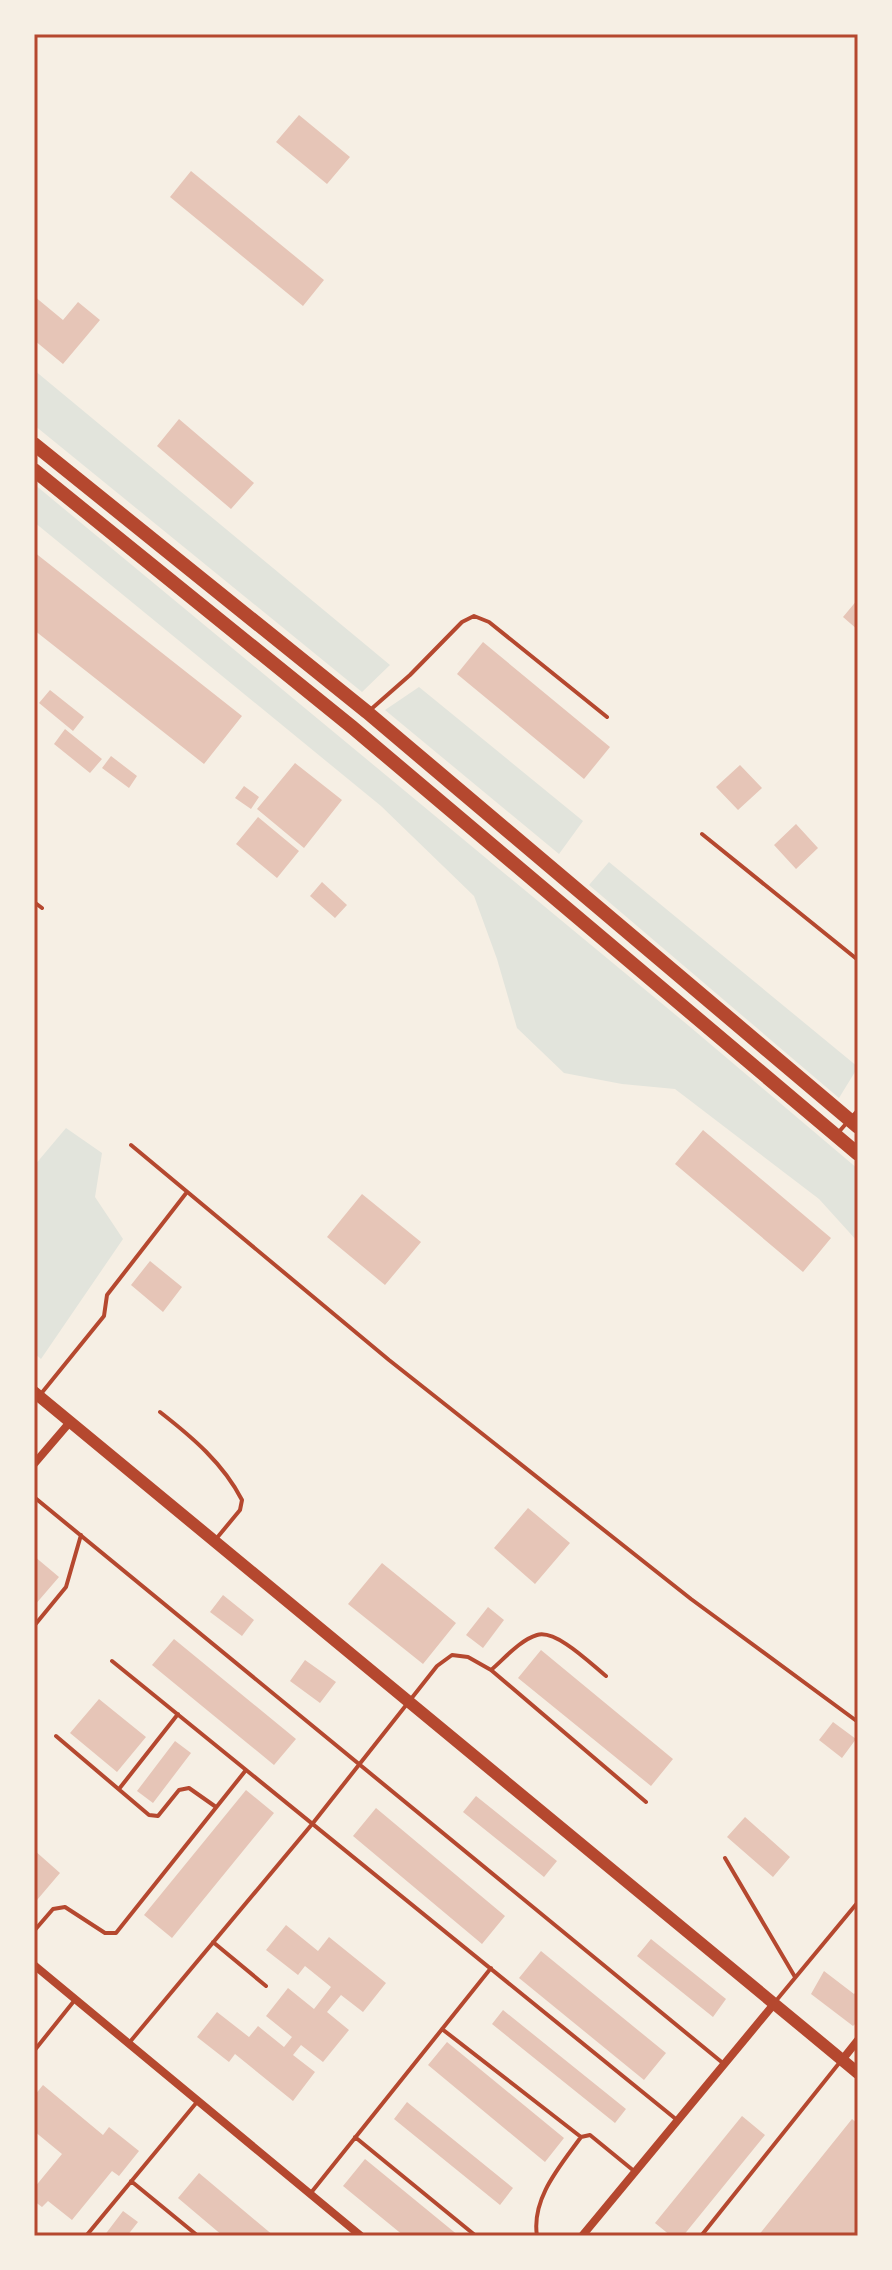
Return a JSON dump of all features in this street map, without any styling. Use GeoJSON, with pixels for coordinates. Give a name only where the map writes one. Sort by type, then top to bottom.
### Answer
{"type":"FeatureCollection","features":[{"type":"Feature","properties":{"kind":"main road"},"geometry":{"type":"LineString","coordinates":[[34,444],[367,712],[855,1119]]}},
{"type":"Feature","properties":{"kind":"main road"},"geometry":{"type":"LineString","coordinates":[[34,470],[352,727],[858,1154]]}},
{"type":"Feature","properties":{"kind":"main road"},"geometry":{"type":"LineString","coordinates":[[37,1394],[858,2073]]}},
{"type":"Feature","properties":{"kind":"street"},"geometry":{"type":"LineString","coordinates":[[34,1464],[70,1422]]}},
{"type":"Feature","properties":{"kind":"street"},"geometry":{"type":"LineString","coordinates":[[34,1965],[361,2236]]}},
{"type":"Feature","properties":{"kind":"street"},"geometry":{"type":"LineString","coordinates":[[582,2236],[774,2004]]}},
{"type":"Feature","properties":{"kind":"street"},"geometry":{"type":"LineString","coordinates":[[842,2060],[858,2040]]}},
{"type":"Feature","properties":{"kind":"lane"},"geometry":{"type":"LineString","coordinates":[[367,712],[410,675],[462,622],[474,616],[489,622],[607,717]]}},
{"type":"Feature","properties":{"kind":"lane"},"geometry":{"type":"LineString","coordinates":[[702,834],[858,960]]}},
{"type":"Feature","properties":{"kind":"lane"},"geometry":{"type":"LineString","coordinates":[[34,902],[42,908]]}},
{"type":"Feature","properties":{"kind":"lane"},"geometry":{"type":"LineString","coordinates":[[836,1135],[855,1119]]}},
{"type":"Feature","properties":{"kind":"lane"},"geometry":{"type":"LineString","coordinates":[[131,1145],[389,1360],[691,1599],[858,1722]]}},
{"type":"Feature","properties":{"kind":"lane"},"geometry":{"type":"LineString","coordinates":[[37,1394],[104,1316],[107,1295],[187,1192]]}},
{"type":"Feature","properties":{"kind":"lane"},"geometry":{"type":"LineString","coordinates":[[160,1412],[200,1444],[242,1500],[240,1510],[214,1541]]}},
{"type":"Feature","properties":{"kind":"lane"},"geometry":{"type":"LineString","coordinates":[[34,1497],[724,2064]]}},
{"type":"Feature","properties":{"kind":"lane"},"geometry":{"type":"LineString","coordinates":[[34,1626],[66,1587],[81,1535]]}},
{"type":"Feature","properties":{"kind":"lane"},"geometry":{"type":"LineString","coordinates":[[491,1670],[525,1641],[547,1633],[558,1638],[606,1676]]}},
{"type":"Feature","properties":{"kind":"lane"},"geometry":{"type":"LineString","coordinates":[[129,2043],[313,1823],[437,1666],[452,1655],[468,1657],[491,1670],[646,1802]]}},
{"type":"Feature","properties":{"kind":"lane"},"geometry":{"type":"LineString","coordinates":[[112,1661],[677,2120]]}},
{"type":"Feature","properties":{"kind":"lane"},"geometry":{"type":"LineString","coordinates":[[119,1789],[178,1714]]}},
{"type":"Feature","properties":{"kind":"lane"},"geometry":{"type":"LineString","coordinates":[[56,1736],[149,1815],[158,1816],[179,1790],[189,1788],[216,1807]]}},
{"type":"Feature","properties":{"kind":"lane"},"geometry":{"type":"LineString","coordinates":[[34,1931],[53,1909],[65,1907],[105,1933],[116,1933],[246,1770]]}},
{"type":"Feature","properties":{"kind":"lane"},"geometry":{"type":"LineString","coordinates":[[725,1858],[795,1977]]}},
{"type":"Feature","properties":{"kind":"lane"},"geometry":{"type":"LineString","coordinates":[[774,2004],[858,1902]]}},
{"type":"Feature","properties":{"kind":"lane"},"geometry":{"type":"LineString","coordinates":[[213,1942],[266,1986]]}},
{"type":"Feature","properties":{"kind":"lane"},"geometry":{"type":"LineString","coordinates":[[310,2194],[491,1968]]}},
{"type":"Feature","properties":{"kind":"lane"},"geometry":{"type":"LineString","coordinates":[[34,2051],[76,2000]]}},
{"type":"Feature","properties":{"kind":"lane"},"geometry":{"type":"LineString","coordinates":[[442,2029],[581,2137]]}},
{"type":"Feature","properties":{"kind":"lane"},"geometry":{"type":"LineString","coordinates":[[701,2236],[842,2060]]}},
{"type":"Feature","properties":{"kind":"lane"},"geometry":{"type":"LineString","coordinates":[[86,2236],[198,2100]]}},
{"type":"Feature","properties":{"kind":"lane"},"geometry":{"type":"LineString","coordinates":[[537,2236],[537,2214],[549,2181],[581,2137],[590,2135],[635,2171]]}},
{"type":"Feature","properties":{"kind":"lane"},"geometry":{"type":"LineString","coordinates":[[355,2137],[476,2236]]}},
{"type":"Feature","properties":{"kind":"lane"},"geometry":{"type":"LineString","coordinates":[[131,2181],[198,2236]]}},
{"type":"Feature","properties":{"kind":"shaded area"},"geometry":{"type":"Polygon","coordinates":[[[34,370],[390,665],[362,692],[34,425],[34,370]]]}},
{"type":"Feature","properties":{"kind":"shaded area"},"geometry":{"type":"Polygon","coordinates":[[[34,484],[858,1169],[858,1242],[819,1199],[675,1089],[622,1084],[564,1073],[517,1028],[474,896],[381,806],[34,522],[34,484]]]}},
{"type":"Feature","properties":{"kind":"shaded area"},"geometry":{"type":"Polygon","coordinates":[[[419,687],[583,821],[559,854],[385,710],[419,687]]]}},
{"type":"Feature","properties":{"kind":"shaded area"},"geometry":{"type":"Polygon","coordinates":[[[609,862],[858,1067],[839,1098],[589,885],[609,862]]]}},
{"type":"Feature","properties":{"kind":"shaded area"},"geometry":{"type":"Polygon","coordinates":[[[66,1128],[102,1153],[95,1197],[123,1239],[41,1359],[34,1353],[34,1166],[66,1128]]]}},
{"type":"Feature","properties":{"kind":"building"},"geometry":{"type":"Polygon","coordinates":[[[299,115],[350,157],[327,184],[276,142],[299,115]]]}},
{"type":"Feature","properties":{"kind":"building"},"geometry":{"type":"Polygon","coordinates":[[[191,171],[324,280],[303,306],[170,197],[191,171]]]}},
{"type":"Feature","properties":{"kind":"building"},"geometry":{"type":"Polygon","coordinates":[[[34,296],[63,320],[78,302],[100,320],[63,364],[34,340],[34,296]]]}},
{"type":"Feature","properties":{"kind":"building"},"geometry":{"type":"Polygon","coordinates":[[[179,419],[254,483],[231,509],[157,446],[179,419]]]}},
{"type":"Feature","properties":{"kind":"building"},"geometry":{"type":"Polygon","coordinates":[[[34,552],[242,716],[204,764],[34,630],[34,552]]]}},
{"type":"Feature","properties":{"kind":"building"},"geometry":{"type":"Polygon","coordinates":[[[858,599],[858,630],[843,617],[858,599]]]}},
{"type":"Feature","properties":{"kind":"building"},"geometry":{"type":"Polygon","coordinates":[[[483,642],[610,747],[584,779],[457,674],[483,642]]]}},
{"type":"Feature","properties":{"kind":"building"},"geometry":{"type":"Polygon","coordinates":[[[50,690],[84,717],[73,731],[39,703],[50,690]]]}},
{"type":"Feature","properties":{"kind":"building"},"geometry":{"type":"Polygon","coordinates":[[[65,729],[102,759],[90,773],[54,744],[65,729]]]}},
{"type":"Feature","properties":{"kind":"building"},"geometry":{"type":"Polygon","coordinates":[[[111,756],[137,776],[129,788],[102,768],[111,756]]]}},
{"type":"Feature","properties":{"kind":"building"},"geometry":{"type":"Polygon","coordinates":[[[295,763],[342,800],[304,848],[257,809],[295,763]]]}},
{"type":"Feature","properties":{"kind":"building"},"geometry":{"type":"Polygon","coordinates":[[[740,765],[762,788],[738,810],[716,787],[740,765]]]}},
{"type":"Feature","properties":{"kind":"building"},"geometry":{"type":"Polygon","coordinates":[[[244,786],[259,797],[251,809],[235,798],[244,786]]]}},
{"type":"Feature","properties":{"kind":"building"},"geometry":{"type":"Polygon","coordinates":[[[258,817],[299,851],[277,878],[236,844],[258,817]]]}},
{"type":"Feature","properties":{"kind":"building"},"geometry":{"type":"Polygon","coordinates":[[[796,824],[818,848],[796,869],[774,845],[796,824]]]}},
{"type":"Feature","properties":{"kind":"building"},"geometry":{"type":"Polygon","coordinates":[[[322,882],[347,905],[335,918],[310,896],[322,882]]]}},
{"type":"Feature","properties":{"kind":"building"},"geometry":{"type":"Polygon","coordinates":[[[703,1130],[831,1238],[803,1272],[675,1164],[703,1130]]]}},
{"type":"Feature","properties":{"kind":"building"},"geometry":{"type":"Polygon","coordinates":[[[362,1194],[421,1242],[385,1285],[327,1237],[362,1194]]]}},
{"type":"Feature","properties":{"kind":"building"},"geometry":{"type":"Polygon","coordinates":[[[150,1261],[182,1287],[163,1312],[131,1285],[150,1261]]]}},
{"type":"Feature","properties":{"kind":"building"},"geometry":{"type":"Polygon","coordinates":[[[528,1508],[570,1543],[535,1584],[494,1548],[528,1508]]]}},
{"type":"Feature","properties":{"kind":"building"},"geometry":{"type":"Polygon","coordinates":[[[34,1556],[59,1577],[34,1606],[34,1556]]]}},
{"type":"Feature","properties":{"kind":"building"},"geometry":{"type":"Polygon","coordinates":[[[382,1563],[456,1623],[423,1664],[348,1604],[382,1563]]]}},
{"type":"Feature","properties":{"kind":"building"},"geometry":{"type":"Polygon","coordinates":[[[223,1595],[254,1620],[242,1636],[210,1612],[223,1595]]]}},
{"type":"Feature","properties":{"kind":"building"},"geometry":{"type":"Polygon","coordinates":[[[488,1607],[504,1620],[483,1648],[466,1635],[488,1607]]]}},
{"type":"Feature","properties":{"kind":"building"},"geometry":{"type":"Polygon","coordinates":[[[174,1639],[296,1739],[274,1765],[152,1665],[174,1639]]]}},
{"type":"Feature","properties":{"kind":"building"},"geometry":{"type":"Polygon","coordinates":[[[541,1650],[673,1759],[651,1786],[518,1678],[541,1650]]]}},
{"type":"Feature","properties":{"kind":"building"},"geometry":{"type":"Polygon","coordinates":[[[305,1660],[336,1682],[320,1703],[290,1681],[305,1660]]]}},
{"type":"Feature","properties":{"kind":"building"},"geometry":{"type":"Polygon","coordinates":[[[99,1699],[146,1737],[117,1772],[70,1733],[99,1699]]]}},
{"type":"Feature","properties":{"kind":"building"},"geometry":{"type":"Polygon","coordinates":[[[833,1722],[856,1739],[842,1758],[819,1740],[833,1722]]]}},
{"type":"Feature","properties":{"kind":"building"},"geometry":{"type":"Polygon","coordinates":[[[175,1741],[191,1753],[153,1803],[137,1791],[175,1741]]]}},
{"type":"Feature","properties":{"kind":"building"},"geometry":{"type":"Polygon","coordinates":[[[246,1790],[274,1813],[172,1938],[144,1915],[246,1790]]]}},
{"type":"Feature","properties":{"kind":"building"},"geometry":{"type":"Polygon","coordinates":[[[476,1796],[557,1861],[544,1877],[463,1812],[476,1796]]]}},
{"type":"Feature","properties":{"kind":"building"},"geometry":{"type":"Polygon","coordinates":[[[376,1808],[505,1916],[482,1944],[353,1836],[376,1808]]]}},
{"type":"Feature","properties":{"kind":"building"},"geometry":{"type":"Polygon","coordinates":[[[745,1817],[790,1857],[773,1877],[727,1837],[745,1817]]]}},
{"type":"Feature","properties":{"kind":"building"},"geometry":{"type":"Polygon","coordinates":[[[34,1850],[60,1873],[37,1900],[34,1897],[34,1850]]]}},
{"type":"Feature","properties":{"kind":"building"},"geometry":{"type":"Polygon","coordinates":[[[286,1925],[318,1951],[329,1937],[386,1983],[363,2012],[341,1995],[327,2012],[349,2030],[323,2062],[301,2045],[293,2055],[315,2072],[293,2101],[235,2054],[229,2062],[197,2037],[217,2012],[249,2037],[258,2026],[284,2047],[292,2037],[266,2016],[288,1988],[314,2009],[331,1987],[305,1966],[298,1975],[266,1950],[286,1925]]]}},
{"type":"Feature","properties":{"kind":"building"},"geometry":{"type":"Polygon","coordinates":[[[651,1939],[726,1999],[713,2017],[637,1956],[651,1939]]]}},
{"type":"Feature","properties":{"kind":"building"},"geometry":{"type":"Polygon","coordinates":[[[541,1951],[666,2053],[644,2080],[519,1978],[541,1951]]]}},
{"type":"Feature","properties":{"kind":"building"},"geometry":{"type":"Polygon","coordinates":[[[824,1971],[854,1994],[858,1990],[858,2021],[853,2026],[811,1994],[824,1971]]]}},
{"type":"Feature","properties":{"kind":"building"},"geometry":{"type":"Polygon","coordinates":[[[503,2010],[626,2109],[615,2123],[492,2024],[503,2010]]]}},
{"type":"Feature","properties":{"kind":"building"},"geometry":{"type":"Polygon","coordinates":[[[447,2042],[564,2138],[545,2162],[428,2065],[447,2042]]]}},
{"type":"Feature","properties":{"kind":"building"},"geometry":{"type":"Polygon","coordinates":[[[43,2085],[103,2135],[109,2127],[139,2151],[119,2176],[112,2171],[72,2220],[48,2201],[42,2207],[34,2201],[34,2188],[62,2154],[34,2131],[34,2096],[43,2085]]]}},
{"type":"Feature","properties":{"kind":"building"},"geometry":{"type":"Polygon","coordinates":[[[407,2102],[513,2188],[500,2205],[394,2119],[407,2102]]]}},
{"type":"Feature","properties":{"kind":"building"},"geometry":{"type":"Polygon","coordinates":[[[742,2116],[765,2135],[683,2236],[671,2236],[655,2223],[742,2116]]]}},
{"type":"Feature","properties":{"kind":"building"},"geometry":{"type":"Polygon","coordinates":[[[852,2119],[858,2124],[858,2231],[854,2236],[758,2236],[852,2119]]]}},
{"type":"Feature","properties":{"kind":"building"},"geometry":{"type":"Polygon","coordinates":[[[365,2159],[459,2236],[404,2236],[343,2186],[365,2159]]]}},
{"type":"Feature","properties":{"kind":"building"},"geometry":{"type":"Polygon","coordinates":[[[199,2173],[274,2236],[223,2236],[178,2198],[199,2173]]]}},
{"type":"Feature","properties":{"kind":"building"},"geometry":{"type":"Polygon","coordinates":[[[123,2211],[138,2222],[127,2236],[104,2236],[123,2211]]]}}]}
